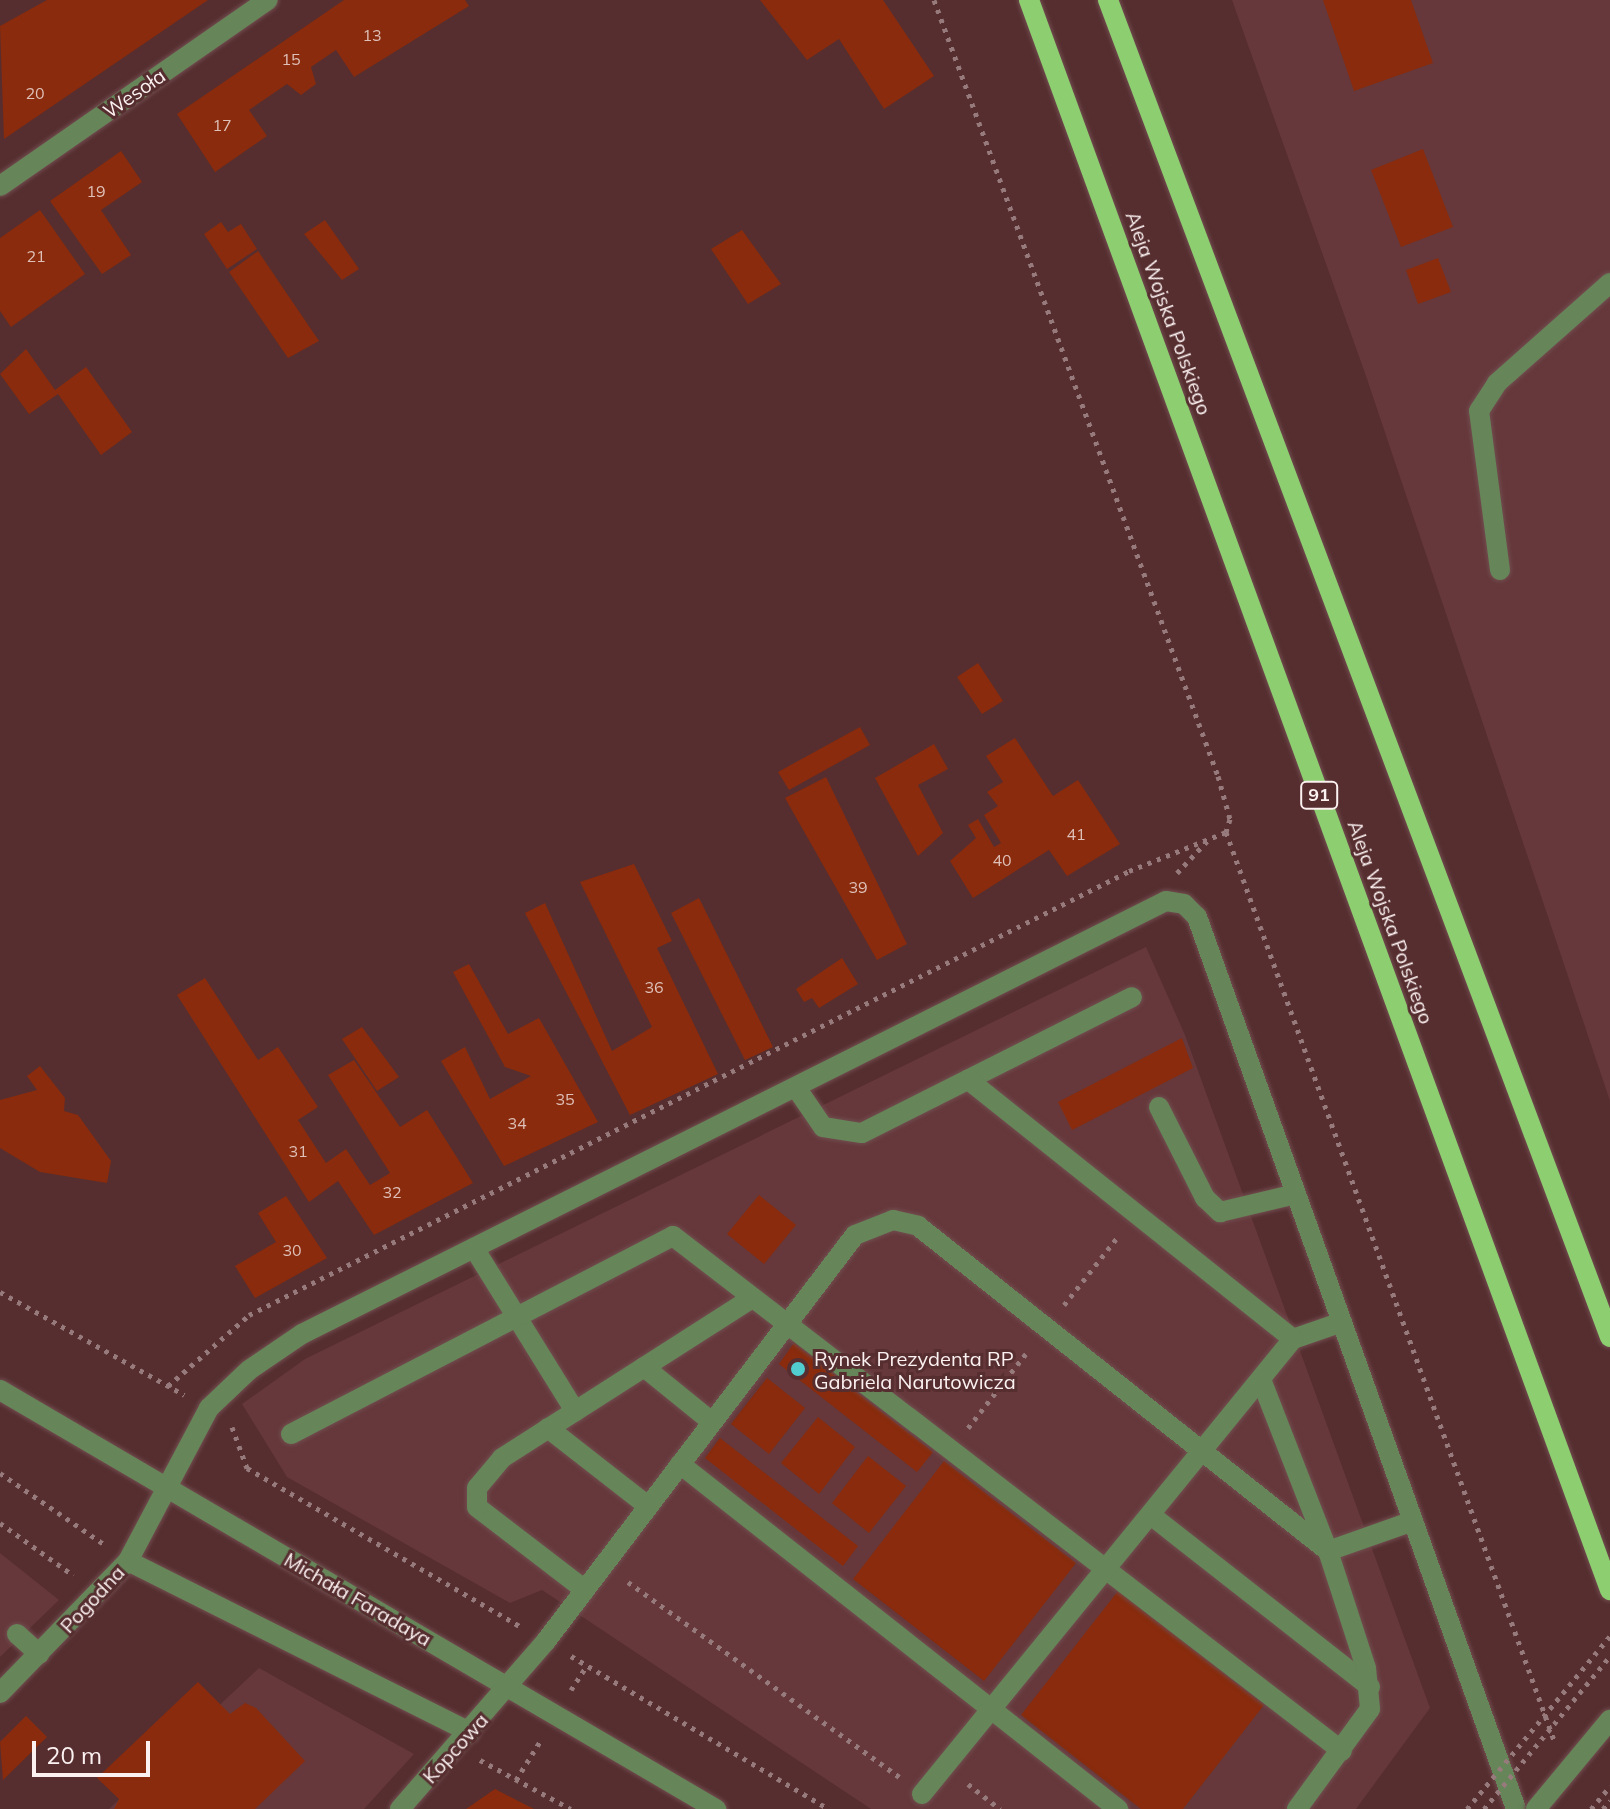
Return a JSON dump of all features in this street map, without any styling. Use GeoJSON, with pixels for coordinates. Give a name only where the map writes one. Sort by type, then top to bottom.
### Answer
{"type":"FeatureCollection","features":[{"type":"Feature","properties":{"kind":"main road","name":"Aleja Wojska Polskiego"},"geometry":{"type":"LineString","coordinates":[[1029,0],[1610,1590]]}},
{"type":"Feature","properties":{"kind":"main road"},"geometry":{"type":"LineString","coordinates":[[1108,0],[1610,1337]]}},
{"type":"Feature","properties":{"kind":"street","name":"Wesoła"},"geometry":{"type":"LineString","coordinates":[[0,186],[268,0]]}},
{"type":"Feature","properties":{"kind":"street"},"geometry":{"type":"LineString","coordinates":[[1500,570],[1479,411],[1497,383],[1610,283]]}},
{"type":"Feature","properties":{"kind":"street"},"geometry":{"type":"LineString","coordinates":[[166,1491],[209,1408],[302,1334],[797,1089],[1141,912],[1166,901],[1184,904],[1197,917],[1516,1809]]}},
{"type":"Feature","properties":{"kind":"street"},"geometry":{"type":"LineString","coordinates":[[797,1089],[823,1127],[862,1133],[1132,997]]}},
{"type":"Feature","properties":{"kind":"street"},"geometry":{"type":"LineString","coordinates":[[968,1080],[1293,1339]]}},
{"type":"Feature","properties":{"kind":"street"},"geometry":{"type":"LineString","coordinates":[[1159,1107],[1205,1198],[1220,1212],[1296,1194]]}},
{"type":"Feature","properties":{"kind":"street","name":"Kopcowa"},"geometry":{"type":"LineString","coordinates":[[400,1809],[546,1641],[855,1235],[893,1220],[918,1226],[1328,1551]]}},
{"type":"Feature","properties":{"kind":"street"},"geometry":{"type":"LineString","coordinates":[[291,1434],[673,1236],[749,1300],[791,1322],[1342,1751]]}},
{"type":"Feature","properties":{"kind":"street"},"geometry":{"type":"LineString","coordinates":[[474,1248],[575,1411]]}},
{"type":"Feature","properties":{"kind":"street"},"geometry":{"type":"LineString","coordinates":[[585,1590],[477,1507],[474,1497],[502,1458],[749,1300]]}},
{"type":"Feature","properties":{"kind":"street"},"geometry":{"type":"LineString","coordinates":[[922,1794],[1262,1382],[1293,1339],[1342,1322]]}},
{"type":"Feature","properties":{"kind":"street"},"geometry":{"type":"LineString","coordinates":[[644,1367],[712,1422]]}},
{"type":"Feature","properties":{"kind":"street"},"geometry":{"type":"LineString","coordinates":[[1262,1382],[1328,1551],[1370,1687],[1370,1709],[1297,1809]]}},
{"type":"Feature","properties":{"kind":"street","name":"Michała Faradaya"},"geometry":{"type":"LineString","coordinates":[[0,1390],[166,1491],[510,1686],[716,1809]]}},
{"type":"Feature","properties":{"kind":"street"},"geometry":{"type":"LineString","coordinates":[[548,1428],[648,1506]]}},
{"type":"Feature","properties":{"kind":"street"},"geometry":{"type":"LineString","coordinates":[[680,1464],[1118,1809]]}},
{"type":"Feature","properties":{"kind":"street","name":"Pogodna"},"geometry":{"type":"LineString","coordinates":[[0,1693],[128,1561],[166,1491]]}},
{"type":"Feature","properties":{"kind":"street"},"geometry":{"type":"LineString","coordinates":[[1152,1516],[1370,1687]]}},
{"type":"Feature","properties":{"kind":"street"},"geometry":{"type":"LineString","coordinates":[[1328,1551],[1413,1521]]}},
{"type":"Feature","properties":{"kind":"street"},"geometry":{"type":"LineString","coordinates":[[128,1561],[470,1732]]}},
{"type":"Feature","properties":{"kind":"street"},"geometry":{"type":"LineString","coordinates":[[17,1634],[39,1654]]}},
{"type":"Feature","properties":{"kind":"street"},"geometry":{"type":"LineString","coordinates":[[1536,1809],[1610,1720]]}},
{"type":"Feature","properties":{"kind":"path"},"geometry":{"type":"LineString","coordinates":[[934,0],[1218,776],[1230,819],[1226,832],[1558,1753]]}},
{"type":"Feature","properties":{"kind":"path"},"geometry":{"type":"LineString","coordinates":[[168,1386],[249,1315],[1129,871],[1226,832]]}},
{"type":"Feature","properties":{"kind":"path"},"geometry":{"type":"LineString","coordinates":[[0,1292],[209,1408],[234,1428],[247,1468],[829,1809]]}},
{"type":"Feature","properties":{"kind":"path"},"geometry":{"type":"LineString","coordinates":[[0,1473],[128,1561]]}},
{"type":"Feature","properties":{"kind":"path"},"geometry":{"type":"LineString","coordinates":[[605,1565],[922,1794]]}},
{"type":"Feature","properties":{"kind":"path"},"geometry":{"type":"LineString","coordinates":[[1467,1809],[1610,1636]]}},
{"type":"Feature","properties":{"kind":"path"},"geometry":{"type":"LineString","coordinates":[[1484,1809],[1610,1656]]}},
{"type":"Feature","properties":{"kind":"path"},"geometry":{"type":"LineString","coordinates":[[946,1766],[1000,1809]]}},
{"type":"Feature","properties":{"kind":"path"},"geometry":{"type":"LineString","coordinates":[[1591,1809],[1610,1786]]}},
{"type":"Feature","properties":{"kind":"path"},"geometry":{"type":"LineString","coordinates":[[1603,1809],[1610,1801]]}},
{"type":"Feature","properties":{"kind":"shaded area"},"geometry":{"type":"Polygon","coordinates":[[[1232,0],[1610,0],[1610,1101],[1366,376],[1232,0]]]}},
{"type":"Feature","properties":{"kind":"shaded area","name":"Rynek Prezydenta RP Gabriela Narutowicza"},"geometry":{"type":"Polygon","coordinates":[[[1146,947],[1185,1035],[1430,1708],[1356,1809],[871,1809],[542,1590],[510,1603],[287,1477],[242,1404],[305,1359],[1146,947]]]}},
{"type":"Feature","properties":{"kind":"shaded area"},"geometry":{"type":"Polygon","coordinates":[[[0,1553],[59,1600],[0,1657],[0,1553]]]}},
{"type":"Feature","properties":{"kind":"shaded area"},"geometry":{"type":"Polygon","coordinates":[[[259,1668],[414,1754],[364,1809],[109,1809],[259,1668]]]}},
{"type":"Feature","properties":{"kind":"building"},"geometry":{"type":"Polygon","coordinates":[[[47,0],[208,0],[4,139],[0,26],[47,0]]]}},
{"type":"Feature","properties":{"kind":"building"},"geometry":{"type":"Polygon","coordinates":[[[344,0],[465,0],[469,6],[354,77],[336,50],[311,67],[316,84],[301,95],[287,84],[249,110],[267,136],[215,172],[177,114],[344,0]]]}},
{"type":"Feature","properties":{"kind":"building"},"geometry":{"type":"Polygon","coordinates":[[[760,0],[883,0],[934,76],[884,109],[839,39],[807,60],[760,0]]]}},
{"type":"Feature","properties":{"kind":"building"},"geometry":{"type":"Polygon","coordinates":[[[1323,0],[1411,0],[1433,63],[1354,91],[1323,0]]]}},
{"type":"Feature","properties":{"kind":"building"},"geometry":{"type":"Polygon","coordinates":[[[1423,149],[1453,227],[1401,247],[1371,170],[1423,149]]]}},
{"type":"Feature","properties":{"kind":"building"},"geometry":{"type":"Polygon","coordinates":[[[121,151],[142,182],[101,210],[131,255],[102,274],[50,201],[121,151]]]}},
{"type":"Feature","properties":{"kind":"building"},"geometry":{"type":"Polygon","coordinates":[[[40,210],[85,274],[11,327],[0,311],[0,238],[40,210]]]}},
{"type":"Feature","properties":{"kind":"building"},"geometry":{"type":"Polygon","coordinates":[[[325,220],[359,269],[342,280],[304,234],[325,220]]]}},
{"type":"Feature","properties":{"kind":"building"},"geometry":{"type":"Polygon","coordinates":[[[221,222],[228,232],[241,224],[257,249],[227,269],[204,234],[221,222]]]}},
{"type":"Feature","properties":{"kind":"building"},"geometry":{"type":"Polygon","coordinates":[[[742,230],[781,284],[748,304],[711,249],[742,230]]]}},
{"type":"Feature","properties":{"kind":"building"},"geometry":{"type":"Polygon","coordinates":[[[258,251],[319,341],[288,358],[229,272],[258,251]]]}},
{"type":"Feature","properties":{"kind":"building"},"geometry":{"type":"Polygon","coordinates":[[[1438,258],[1451,292],[1418,304],[1406,270],[1438,258]]]}},
{"type":"Feature","properties":{"kind":"building"},"geometry":{"type":"Polygon","coordinates":[[[26,349],[55,390],[86,367],[132,432],[101,455],[58,394],[29,414],[0,374],[26,349]]]}},
{"type":"Feature","properties":{"kind":"building"},"geometry":{"type":"Polygon","coordinates":[[[978,663],[1003,701],[982,714],[957,677],[978,663]]]}},
{"type":"Feature","properties":{"kind":"building"},"geometry":{"type":"Polygon","coordinates":[[[860,727],[870,745],[789,790],[778,772],[860,727]]]}},
{"type":"Feature","properties":{"kind":"building"},"geometry":{"type":"Polygon","coordinates":[[[1015,738],[1053,796],[1078,780],[1120,844],[1067,876],[1049,850],[973,898],[950,861],[976,838],[968,825],[978,819],[994,847],[1001,843],[984,815],[998,806],[987,792],[1003,782],[986,756],[1015,738]]]}},
{"type":"Feature","properties":{"kind":"building"},"geometry":{"type":"Polygon","coordinates":[[[934,744],[948,769],[918,785],[943,833],[918,856],[875,778],[934,744]]]}},
{"type":"Feature","properties":{"kind":"building"},"geometry":{"type":"Polygon","coordinates":[[[826,777],[907,944],[877,960],[785,798],[826,777]]]}},
{"type":"Feature","properties":{"kind":"building"},"geometry":{"type":"Polygon","coordinates":[[[634,864],[672,941],[657,948],[718,1074],[630,1115],[525,913],[545,903],[612,1051],[652,1027],[580,882],[634,864]]]}},
{"type":"Feature","properties":{"kind":"building"},"geometry":{"type":"Polygon","coordinates":[[[699,898],[773,1047],[745,1060],[671,913],[699,898]]]}},
{"type":"Feature","properties":{"kind":"building"},"geometry":{"type":"Polygon","coordinates":[[[842,958],[858,984],[819,1008],[812,998],[804,1002],[796,989],[842,958]]]}},
{"type":"Feature","properties":{"kind":"building"},"geometry":{"type":"Polygon","coordinates":[[[469,964],[508,1034],[539,1018],[598,1122],[504,1166],[441,1061],[465,1047],[490,1099],[531,1076],[505,1067],[453,972],[469,964]]]}},
{"type":"Feature","properties":{"kind":"building"},"geometry":{"type":"Polygon","coordinates":[[[205,978],[258,1060],[278,1047],[318,1107],[298,1120],[326,1163],[346,1149],[370,1185],[390,1173],[328,1075],[354,1060],[400,1127],[427,1110],[473,1183],[374,1235],[338,1181],[309,1202],[177,995],[205,978]]]}},
{"type":"Feature","properties":{"kind":"building"},"geometry":{"type":"Polygon","coordinates":[[[362,1027],[399,1077],[377,1091],[342,1039],[362,1027]]]}},
{"type":"Feature","properties":{"kind":"building"},"geometry":{"type":"Polygon","coordinates":[[[1182,1038],[1193,1068],[1072,1130],[1058,1102],[1182,1038]]]}},
{"type":"Feature","properties":{"kind":"building"},"geometry":{"type":"Polygon","coordinates":[[[40,1066],[65,1098],[64,1111],[78,1115],[111,1161],[107,1183],[40,1172],[0,1148],[0,1100],[37,1090],[27,1076],[40,1066]]]}},
{"type":"Feature","properties":{"kind":"building"},"geometry":{"type":"Polygon","coordinates":[[[759,1195],[796,1225],[764,1264],[727,1234],[759,1195]]]}},
{"type":"Feature","properties":{"kind":"building"},"geometry":{"type":"Polygon","coordinates":[[[286,1196],[327,1258],[255,1298],[235,1266],[276,1242],[258,1213],[286,1196]]]}},
{"type":"Feature","properties":{"kind":"building"},"geometry":{"type":"Polygon","coordinates":[[[794,1343],[933,1452],[917,1472],[779,1364],[794,1343]]]}},
{"type":"Feature","properties":{"kind":"building"},"geometry":{"type":"Polygon","coordinates":[[[767,1378],[805,1408],[769,1454],[731,1424],[767,1378]]]}},
{"type":"Feature","properties":{"kind":"building"},"geometry":{"type":"Polygon","coordinates":[[[818,1417],[855,1447],[819,1494],[781,1463],[818,1417]]]}},
{"type":"Feature","properties":{"kind":"building"},"geometry":{"type":"Polygon","coordinates":[[[720,1438],[858,1546],[843,1566],[705,1458],[720,1438]]]}},
{"type":"Feature","properties":{"kind":"building"},"geometry":{"type":"Polygon","coordinates":[[[868,1456],[906,1486],[869,1533],[832,1503],[868,1456]]]}},
{"type":"Feature","properties":{"kind":"building"},"geometry":{"type":"Polygon","coordinates":[[[944,1461],[1076,1563],[984,1681],[853,1579],[944,1461]]]}},
{"type":"Feature","properties":{"kind":"building"},"geometry":{"type":"Polygon","coordinates":[[[1118,1591],[1264,1705],[1183,1809],[1141,1809],[1021,1715],[1118,1591]]]}},
{"type":"Feature","properties":{"kind":"building"},"geometry":{"type":"Polygon","coordinates":[[[198,1682],[230,1714],[245,1703],[256,1708],[305,1761],[255,1809],[114,1809],[119,1799],[97,1778],[198,1682]]]}},
{"type":"Feature","properties":{"kind":"building"},"geometry":{"type":"Polygon","coordinates":[[[26,1716],[47,1737],[3,1780],[0,1742],[26,1716]]]}},
{"type":"Feature","properties":{"kind":"building"},"geometry":{"type":"Polygon","coordinates":[[[495,1789],[534,1809],[466,1809],[495,1789]]]}},
{"type":"Feature","properties":{"kind":"place","name":"Rynek Prezydenta RP Gabriela Narutowicza"},"geometry":{"type":"Point","coordinates":[798,1369]}}]}
